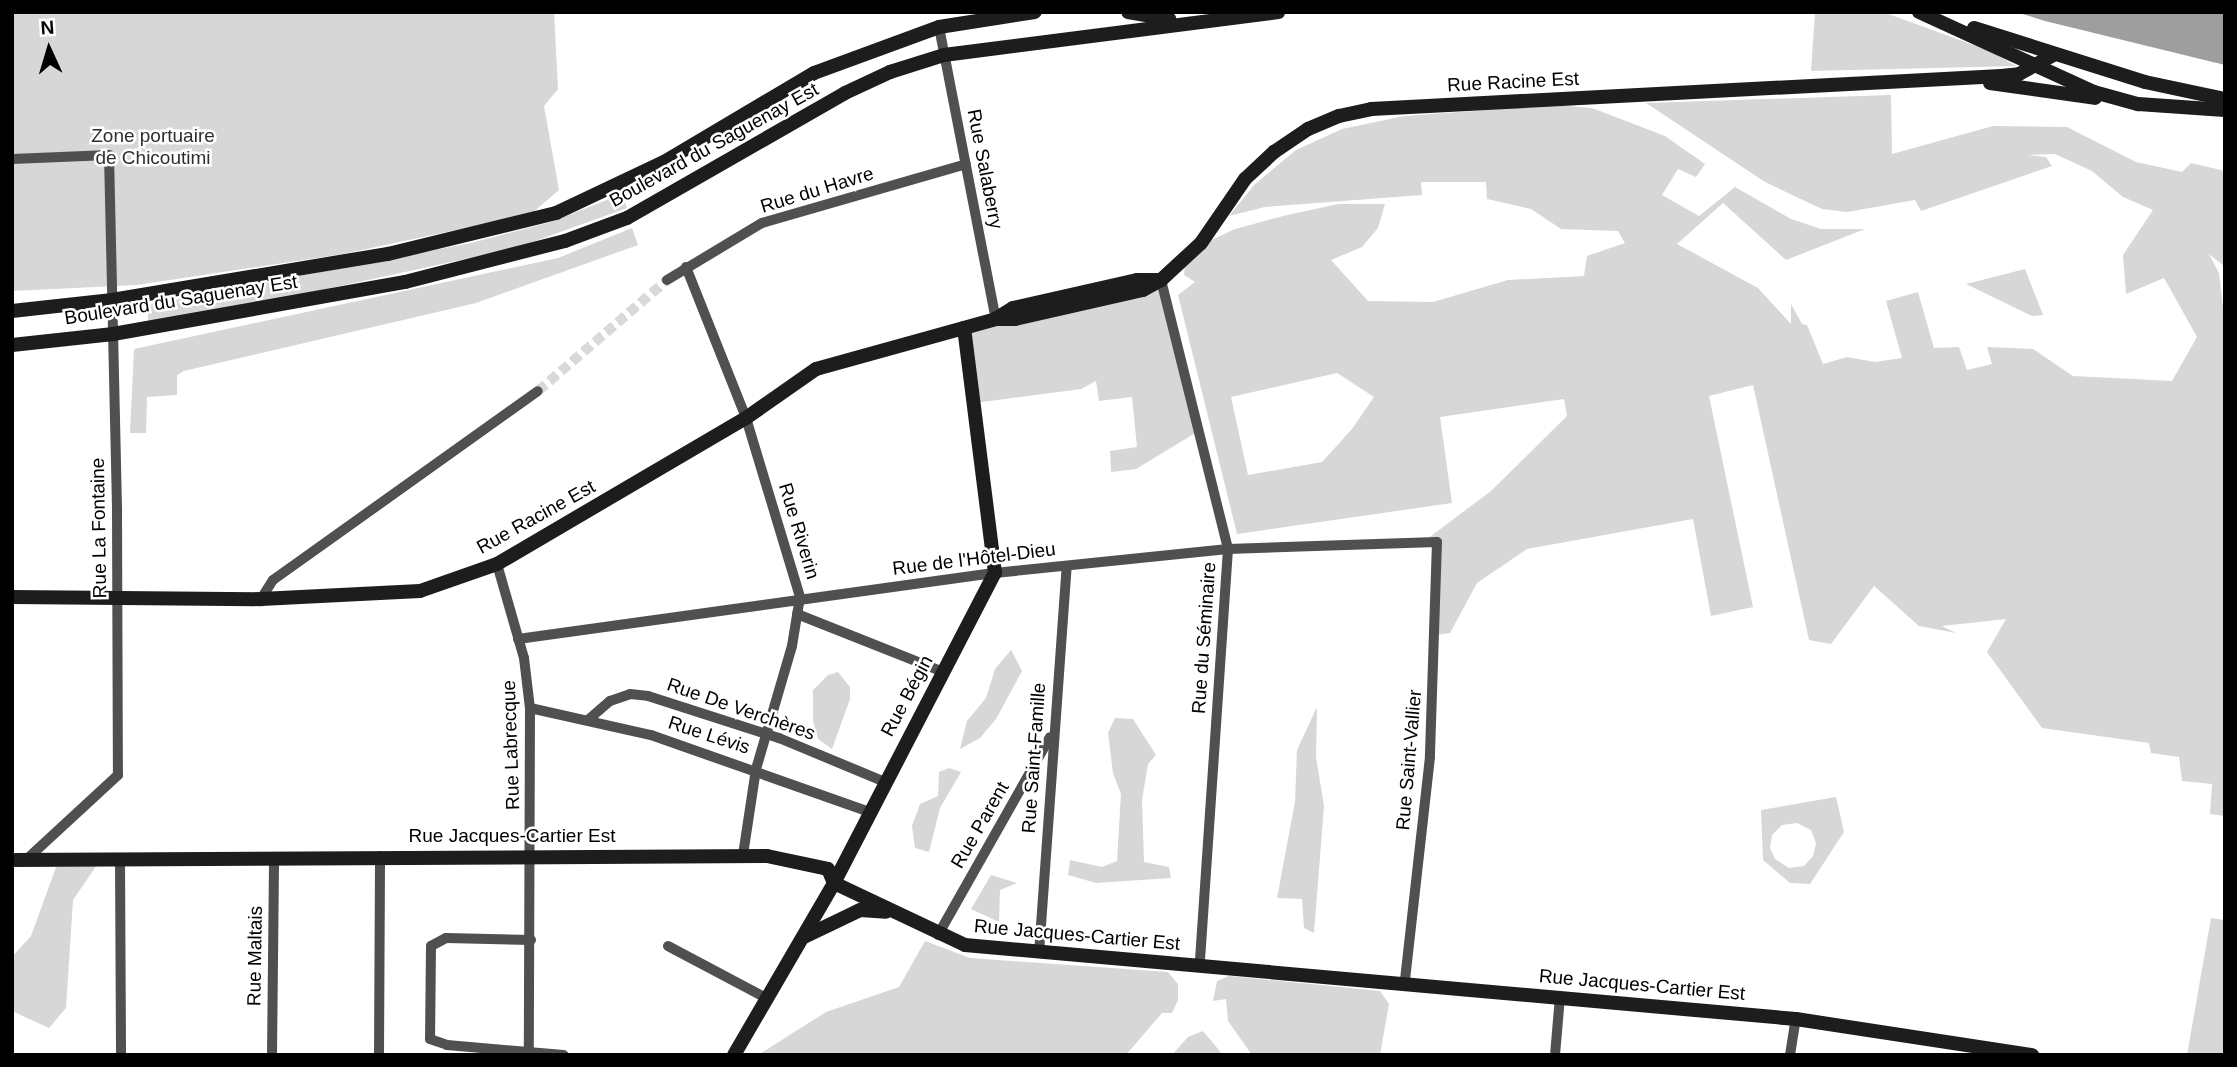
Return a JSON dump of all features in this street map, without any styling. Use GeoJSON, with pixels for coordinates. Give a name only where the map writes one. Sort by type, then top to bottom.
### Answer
{"type":"FeatureCollection","features":[{"type":"Feature","properties":{"kind":"main road","name":"Boulevard du Saguenay Est"},"geometry":{"type":"LineString","coordinates":[[12,311],[112,300],[388,254],[555,213],[664,162],[814,73],[939,27],[1035,12]]}},
{"type":"Feature","properties":{"kind":"main road","name":"Boulevard du Saguenay Est"},"geometry":{"type":"LineString","coordinates":[[1128,12],[1185,22]]}},
{"type":"Feature","properties":{"kind":"main road","name":"Boulevard du Saguenay Est"},"geometry":{"type":"LineString","coordinates":[[12,345],[113,334],[405,282],[565,241],[627,218],[845,93],[890,72],[944,55],[1278,12]]}},
{"type":"Feature","properties":{"kind":"main road"},"geometry":{"type":"LineString","coordinates":[[1919,12],[2094,92],[2137,104],[2225,110]]}},
{"type":"Feature","properties":{"kind":"main road"},"geometry":{"type":"LineString","coordinates":[[1926,12],[2145,82],[2225,99]]}},
{"type":"Feature","properties":{"kind":"main road","name":"Rue Racine Est"},"geometry":{"type":"LineString","coordinates":[[12,597],[261,599],[420,591],[497,564],[746,418],[816,369],[996,319],[1014,319],[1143,290],[1161,280],[1200,243],[1245,179],[1274,152],[1308,128],[1339,116],[1371,109],[2019,74],[2055,54]]}},
{"type":"Feature","properties":{"kind":"main road","name":"Rue Racine Est"},"geometry":{"type":"LineString","coordinates":[[1936,77],[2137,104]]}},
{"type":"Feature","properties":{"kind":"main road","name":"Rue Bégin"},"geometry":{"type":"LineString","coordinates":[[734,1055],[872,813],[885,782],[995,573],[998,561],[964,328]]}},
{"type":"Feature","properties":{"kind":"main road","name":"Rue Jacques-Cartier Est"},"geometry":{"type":"LineString","coordinates":[[19,860],[532,854],[743,855],[828,869],[834,883],[938,935],[965,945],[1405,981],[1796,1019],[2032,1055]]}},
{"type":"Feature","properties":{"kind":"main road"},"geometry":{"type":"LineString","coordinates":[[803,938],[860,910],[893,912]]}},
{"type":"Feature","properties":{"kind":"street","name":"Rue Salaberry"},"geometry":{"type":"LineString","coordinates":[[939,27],[996,319]]}},
{"type":"Feature","properties":{"kind":"street","name":"Rue La Fontaine"},"geometry":{"type":"LineString","coordinates":[[12,159],[109,155],[118,598],[118,775],[19,860]]}},
{"type":"Feature","properties":{"kind":"street","name":"Rue du Havre"},"geometry":{"type":"LineString","coordinates":[[667,280],[762,223],[966,164]]}},
{"type":"Feature","properties":{"kind":"street","name":"Rue Riverin"},"geometry":{"type":"LineString","coordinates":[[686,267],[746,418],[800,597],[756,769],[743,855]]}},
{"type":"Feature","properties":{"kind":"street","name":"Rue du Séminaire"},"geometry":{"type":"LineString","coordinates":[[1161,280],[1228,549],[1200,964]]}},
{"type":"Feature","properties":{"kind":"street"},"geometry":{"type":"LineString","coordinates":[[261,599],[273,580],[538,391]]}},
{"type":"Feature","properties":{"kind":"street","name":"Rue de l'Hôtel-Dieu"},"geometry":{"type":"LineString","coordinates":[[518,639],[668,620],[800,597],[995,573],[1228,549],[1437,542]]}},
{"type":"Feature","properties":{"kind":"street","name":"Rue Saint-Vallier"},"geometry":{"type":"LineString","coordinates":[[1405,981],[1430,757],[1437,542]]}},
{"type":"Feature","properties":{"kind":"street","name":"Rue Labrecque"},"geometry":{"type":"LineString","coordinates":[[497,564],[518,639],[530,708],[532,854],[529,1054]]}},
{"type":"Feature","properties":{"kind":"street","name":"Rue Saint-Famille"},"geometry":{"type":"LineString","coordinates":[[1039,953],[1067,566]]}},
{"type":"Feature","properties":{"kind":"street"},"geometry":{"type":"LineString","coordinates":[[797,614],[942,671]]}},
{"type":"Feature","properties":{"kind":"street","name":"Rue De Verchères"},"geometry":{"type":"LineString","coordinates":[[588,720],[610,701],[630,694],[659,699],[766,733],[885,782]]}},
{"type":"Feature","properties":{"kind":"street","name":"Rue Lévis"},"geometry":{"type":"LineString","coordinates":[[530,708],[651,735],[756,769],[872,813]]}},
{"type":"Feature","properties":{"kind":"street","name":"Rue Parent"},"geometry":{"type":"LineString","coordinates":[[938,935],[1053,733]]}},
{"type":"Feature","properties":{"kind":"street"},"geometry":{"type":"LineString","coordinates":[[379,1055],[380,856]]}},
{"type":"Feature","properties":{"kind":"street","name":"Rue Maltais"},"geometry":{"type":"LineString","coordinates":[[272,1055],[274,857]]}},
{"type":"Feature","properties":{"kind":"street"},"geometry":{"type":"LineString","coordinates":[[120,859],[121,1055]]}},
{"type":"Feature","properties":{"kind":"street"},"geometry":{"type":"LineString","coordinates":[[531,940],[446,938],[431,946],[430,1039],[447,1045],[564,1055]]}},
{"type":"Feature","properties":{"kind":"street"},"geometry":{"type":"LineString","coordinates":[[668,946],[768,999]]}},
{"type":"Feature","properties":{"kind":"street"},"geometry":{"type":"LineString","coordinates":[[1555,1055],[1560,997]]}},
{"type":"Feature","properties":{"kind":"street"},"geometry":{"type":"LineString","coordinates":[[1790,1055],[1796,1019]]}},
{"type":"Feature","properties":{"kind":"green space","name":"Zone portuaire de Chicoutimi"},"geometry":{"type":"Polygon","coordinates":[[[12,12],[554,12],[558,89],[544,106],[559,190],[531,214],[343,254],[137,285],[12,291],[12,12]]]}},
{"type":"Feature","properties":{"kind":"green space"},"geometry":{"type":"Polygon","coordinates":[[[1815,12],[1883,12],[1990,51],[2016,66],[1811,71],[1815,12]]]}},
{"type":"Feature","properties":{"kind":"green space"},"geometry":{"type":"Polygon","coordinates":[[[1891,95],[1892,154],[1993,126],[2067,127],[2136,162],[2182,172],[2191,163],[2225,171],[2225,267],[2209,254],[2219,273],[2225,324],[2225,816],[2210,814],[2212,784],[2182,781],[2179,757],[2151,753],[2149,743],[2042,728],[1987,652],[2006,619],[1942,626],[1956,633],[1919,626],[1874,586],[1831,644],[1809,640],[1753,385],[1709,396],[1753,607],[1711,616],[1693,519],[1527,549],[1477,583],[1450,633],[1436,635],[1440,552],[1427,539],[1491,491],[1567,416],[1564,399],[1440,417],[1452,503],[1237,534],[1178,295],[1195,282],[1184,275],[1185,266],[1203,244],[1235,229],[1283,216],[1338,204],[1385,204],[1378,228],[1362,247],[1331,260],[1368,301],[1433,302],[1508,280],[1584,276],[1587,256],[1625,243],[1618,231],[1561,229],[1531,209],[1487,199],[1486,182],[1421,182],[1422,195],[1265,207],[1229,216],[1255,184],[1296,150],[1342,129],[1404,116],[1556,105],[1592,108],[1665,136],[1705,164],[1696,177],[1678,169],[1662,195],[1699,216],[1735,187],[1791,219],[1821,229],[1865,229],[1786,260],[1723,203],[1677,244],[1758,288],[1791,324],[1791,304],[1802,324],[1807,325],[1823,364],[1847,357],[1875,362],[1902,358],[1886,301],[1918,292],[1934,348],[1959,347],[1967,370],[1992,364],[1987,347],[2033,349],[2073,376],[2172,381],[2197,337],[2164,278],[2126,294],[2123,255],[2153,210],[2123,197],[2092,171],[2055,154],[2028,155],[2046,157],[2052,166],[1921,211],[1915,200],[1847,212],[1822,209],[1765,182],[1646,103],[1891,95]],[[1337,373],[1231,397],[1248,475],[1322,462],[1352,429],[1374,397],[1337,373]]]}},
{"type":"Feature","properties":{"kind":"green space"},"geometry":{"type":"Polygon","coordinates":[[[622,194],[627,208],[516,248],[280,299],[148,322],[148,305],[471,243],[551,222],[622,194]]]}},
{"type":"Feature","properties":{"kind":"green space"},"geometry":{"type":"Polygon","coordinates":[[[632,228],[638,245],[476,303],[184,371],[177,375],[177,395],[147,397],[146,433],[130,433],[134,349],[558,258],[632,228]]]}},
{"type":"Feature","properties":{"kind":"green space"},"geometry":{"type":"Polygon","coordinates":[[[2025,269],[2043,315],[2032,316],[1966,284],[2025,269]]]}},
{"type":"Feature","properties":{"kind":"green space"},"geometry":{"type":"Polygon","coordinates":[[[1161,280],[1197,432],[1136,469],[1111,472],[1110,451],[1137,447],[1132,397],[1099,401],[1096,381],[1081,389],[975,403],[964,328],[1161,280]]]}},
{"type":"Feature","properties":{"kind":"green space"},"geometry":{"type":"Polygon","coordinates":[[[1011,650],[1022,671],[996,719],[980,738],[960,749],[967,721],[986,698],[995,669],[1011,650]]]}},
{"type":"Feature","properties":{"kind":"green space"},"geometry":{"type":"Polygon","coordinates":[[[838,672],[850,687],[850,699],[832,749],[818,739],[813,721],[813,690],[828,675],[838,672]]]}},
{"type":"Feature","properties":{"kind":"green space"},"geometry":{"type":"Polygon","coordinates":[[[1317,707],[1316,757],[1324,806],[1314,933],[1304,928],[1302,899],[1277,898],[1295,802],[1297,750],[1317,707]]]}},
{"type":"Feature","properties":{"kind":"green space"},"geometry":{"type":"Polygon","coordinates":[[[1115,718],[1133,719],[1156,755],[1148,764],[1142,800],[1144,862],[1169,867],[1171,878],[1096,883],[1068,875],[1070,860],[1102,867],[1117,861],[1121,794],[1113,773],[1108,733],[1115,718]]]}},
{"type":"Feature","properties":{"kind":"green space"},"geometry":{"type":"Polygon","coordinates":[[[949,768],[961,772],[940,808],[929,852],[915,848],[912,826],[920,804],[938,796],[939,772],[949,768]]]}},
{"type":"Feature","properties":{"kind":"green space"},"geometry":{"type":"Polygon","coordinates":[[[1836,797],[1844,832],[1810,884],[1790,883],[1763,860],[1761,810],[1836,797]],[[1797,823],[1782,825],[1772,835],[1770,848],[1775,859],[1789,868],[1804,866],[1813,856],[1816,843],[1811,830],[1797,823]]]}},
{"type":"Feature","properties":{"kind":"green space"},"geometry":{"type":"Polygon","coordinates":[[[59,859],[101,859],[73,900],[66,1008],[49,1028],[12,1011],[12,957],[31,936],[59,859]]]}},
{"type":"Feature","properties":{"kind":"green space"},"geometry":{"type":"Polygon","coordinates":[[[991,875],[1017,883],[1000,890],[999,922],[971,909],[991,875]]]}},
{"type":"Feature","properties":{"kind":"green space"},"geometry":{"type":"Polygon","coordinates":[[[2211,918],[2225,920],[2225,1055],[2187,1055],[2211,918]]]}},
{"type":"Feature","properties":{"kind":"green space"},"geometry":{"type":"Polygon","coordinates":[[[925,941],[970,958],[1168,972],[1178,984],[1178,1000],[1172,1013],[1162,1013],[1126,1055],[758,1055],[826,1012],[899,987],[925,941]]]}},
{"type":"Feature","properties":{"kind":"green space"},"geometry":{"type":"Polygon","coordinates":[[[1229,976],[1380,991],[1389,1004],[1380,1055],[1252,1055],[1228,1021],[1226,999],[1213,1001],[1217,981],[1229,976]]]}},
{"type":"Feature","properties":{"kind":"green space"},"geometry":{"type":"Polygon","coordinates":[[[1203,1031],[1223,1055],[1172,1055],[1188,1037],[1203,1031]]]}},
{"type":"Feature","properties":{"kind":"shaded area"},"geometry":{"type":"Polygon","coordinates":[[[2016,12],[2225,12],[2225,65],[2045,21],[2016,12]]]}},
{"type":"Feature","properties":{"kind":"tunnel"},"geometry":{"type":"LineString","coordinates":[[538,391],[667,280]]}}]}
